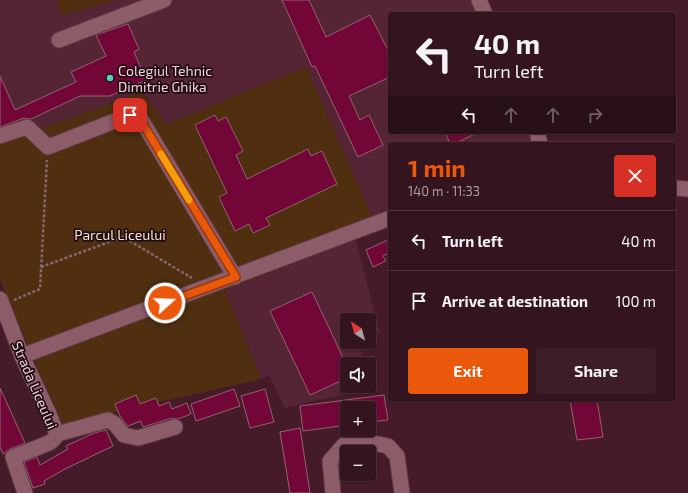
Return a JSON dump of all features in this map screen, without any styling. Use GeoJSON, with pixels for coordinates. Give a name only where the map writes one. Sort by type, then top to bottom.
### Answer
{"type":"FeatureCollection","features":[{"type":"Feature","properties":{"kind":"street"},"geometry":{"type":"LineString","coordinates":[[59,40],[164,0]]}},
{"type":"Feature","properties":{"kind":"street"},"geometry":{"type":"LineString","coordinates":[[479,0],[484,12]]}},
{"type":"Feature","properties":{"kind":"street"},"geometry":{"type":"LineString","coordinates":[[0,136],[26,127],[48,147],[130,115],[138,116],[236,277]]}},
{"type":"Feature","properties":{"kind":"street"},"geometry":{"type":"LineString","coordinates":[[676,188],[688,189]]}},
{"type":"Feature","properties":{"kind":"street"},"geometry":{"type":"LineString","coordinates":[[22,356],[388,219]]}},
{"type":"Feature","properties":{"kind":"street","name":"Strada Liceului"},"geometry":{"type":"LineString","coordinates":[[1,304],[22,356],[49,414],[56,434],[54,439],[49,443],[7,459],[25,493]]}},
{"type":"Feature","properties":{"kind":"street"},"geometry":{"type":"LineString","coordinates":[[56,434],[108,420],[115,424],[124,435],[138,438],[174,428]]}},
{"type":"Feature","properties":{"kind":"street"},"geometry":{"type":"LineString","coordinates":[[333,493],[330,461],[344,445],[369,442],[388,446],[397,456],[402,493]]}},
{"type":"Feature","properties":{"kind":"path"},"geometry":{"type":"LineString","coordinates":[[1,304],[40,289],[48,147]]}},
{"type":"Feature","properties":{"kind":"path"},"geometry":{"type":"LineString","coordinates":[[41,267],[124,237],[208,287]]}},
{"type":"Feature","properties":{"kind":"shaded area"},"geometry":{"type":"Polygon","coordinates":[[[0,0],[478,0],[482,12],[388,12],[388,134],[531,134],[534,142],[388,142],[388,216],[374,221],[306,67],[166,124],[142,92],[0,143],[0,0]]]}},
{"type":"Feature","properties":{"kind":"shaded area"},"geometry":{"type":"Polygon","coordinates":[[[355,237],[375,313],[340,313],[340,349],[360,349],[362,357],[340,357],[340,393],[349,393],[285,408],[269,375],[261,379],[225,290],[327,250],[355,237]]]}},
{"type":"Feature","properties":{"kind":"shaded area"},"geometry":{"type":"Polygon","coordinates":[[[376,318],[380,333],[376,334],[376,318]]]}},
{"type":"Feature","properties":{"kind":"green space"},"geometry":{"type":"Polygon","coordinates":[[[57,0],[118,0],[61,15],[57,0]]]}},
{"type":"Feature","properties":{"kind":"green space","name":"Parcul Liceului"},"geometry":{"type":"Polygon","coordinates":[[[306,67],[374,221],[327,250],[225,290],[261,379],[63,424],[0,279],[0,143],[142,92],[166,124],[306,67]]]}},
{"type":"Feature","properties":{"kind":"building"},"geometry":{"type":"Polygon","coordinates":[[[282,0],[309,0],[326,37],[370,15],[388,50],[388,78],[349,96],[360,120],[369,115],[383,145],[358,157],[315,66],[312,67],[282,0]]]}},
{"type":"Feature","properties":{"kind":"building","name":"Colegiul Tehnic Dimitrie Ghika"},"geometry":{"type":"Polygon","coordinates":[[[128,24],[139,49],[134,52],[146,80],[110,96],[80,96],[31,119],[24,118],[0,127],[0,76],[15,110],[76,82],[71,72],[106,56],[96,35],[128,24]]]}},
{"type":"Feature","properties":{"kind":"building"},"geometry":{"type":"Polygon","coordinates":[[[215,115],[218,121],[226,117],[243,151],[236,155],[247,179],[308,149],[311,156],[322,151],[337,184],[266,218],[270,225],[253,233],[249,224],[235,231],[219,197],[227,193],[195,125],[215,115]]]}},
{"type":"Feature","properties":{"kind":"building"},"geometry":{"type":"Polygon","coordinates":[[[446,134],[475,134],[458,142],[449,142],[446,134]]]}},
{"type":"Feature","properties":{"kind":"building"},"geometry":{"type":"Polygon","coordinates":[[[388,240],[388,253],[383,256],[386,261],[373,267],[366,250],[388,240]]]}},
{"type":"Feature","properties":{"kind":"building"},"geometry":{"type":"Polygon","coordinates":[[[312,292],[343,357],[340,357],[340,381],[310,395],[270,311],[312,292]]]}},
{"type":"Feature","properties":{"kind":"building"},"geometry":{"type":"Polygon","coordinates":[[[0,388],[25,443],[10,449],[3,454],[0,447],[0,388]]]}},
{"type":"Feature","properties":{"kind":"building"},"geometry":{"type":"Polygon","coordinates":[[[234,389],[240,406],[196,421],[191,404],[234,389]]]}},
{"type":"Feature","properties":{"kind":"building"},"geometry":{"type":"Polygon","coordinates":[[[265,389],[274,422],[250,428],[241,396],[265,389]]]}},
{"type":"Feature","properties":{"kind":"building"},"geometry":{"type":"Polygon","coordinates":[[[136,395],[140,404],[156,398],[159,406],[169,402],[172,409],[187,403],[191,414],[178,419],[172,418],[143,427],[141,421],[128,426],[120,416],[115,404],[136,395]]]}},
{"type":"Feature","properties":{"kind":"building"},"geometry":{"type":"Polygon","coordinates":[[[384,395],[388,420],[376,421],[376,401],[340,401],[340,426],[303,431],[300,406],[384,395]]]}},
{"type":"Feature","properties":{"kind":"building"},"geometry":{"type":"Polygon","coordinates":[[[570,402],[597,402],[603,437],[577,440],[570,402]]]}},
{"type":"Feature","properties":{"kind":"building"},"geometry":{"type":"Polygon","coordinates":[[[300,428],[310,493],[290,493],[280,432],[300,428]]]}},
{"type":"Feature","properties":{"kind":"building"},"geometry":{"type":"Polygon","coordinates":[[[106,430],[113,446],[65,469],[44,481],[45,484],[33,488],[24,462],[37,457],[40,465],[68,449],[66,446],[94,433],[106,430]]]}},
{"type":"Feature","properties":{"kind":"slow traffic"},"geometry":{"type":"LineString","coordinates":[[161,154],[189,200]]}},
{"type":"Feature","properties":{"kind":"place","name":"Colegiul Tehnic Dimitrie Ghika"},"geometry":{"type":"Point","coordinates":[110,78]}},
{"type":"Feature","properties":{"kind":"route"},"geometry":{"type":"LineString","coordinates":[[130,115],[138,116],[236,277],[165,303]]}}]}
